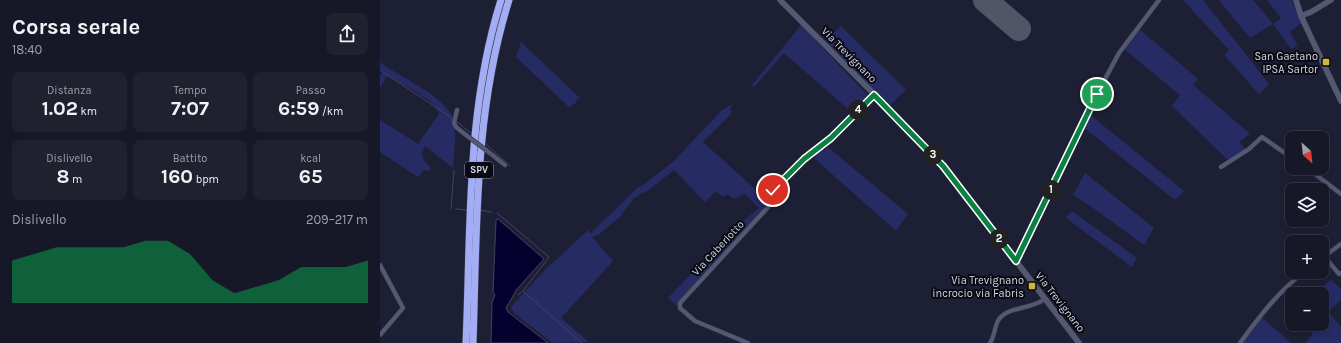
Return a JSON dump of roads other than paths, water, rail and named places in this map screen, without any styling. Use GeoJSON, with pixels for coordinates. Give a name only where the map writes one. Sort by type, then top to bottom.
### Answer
{"type":"FeatureCollection","features":[{"type":"Feature","properties":{"kind":"highway","name":"SPV"},"geometry":{"type":"LineString","coordinates":[[466,343],[471,188],[476,118],[487,53],[501,0]]}},
{"type":"Feature","properties":{"kind":"highway","name":"SPV"},"geometry":{"type":"LineString","coordinates":[[473,343],[477,212],[482,138],[495,55],[510,0]]}},
{"type":"Feature","properties":{"kind":"main road","name":"Via Trevignano"},"geometry":{"type":"LineString","coordinates":[[780,0],[943,166],[1079,343]]}},
{"type":"Feature","properties":{"kind":"main road"},"geometry":{"type":"LineString","coordinates":[[1296,0],[1301,16],[1341,101]]}},
{"type":"Feature","properties":{"kind":"main road"},"geometry":{"type":"LineString","coordinates":[[1301,16],[1312,12],[1331,0]]}},
{"type":"Feature","properties":{"kind":"street"},"geometry":{"type":"LineString","coordinates":[[1016,261],[1097,94],[1119,53],[1159,0]]}},
{"type":"Feature","properties":{"kind":"street","name":"Via Caberlotto"},"geometry":{"type":"LineString","coordinates":[[748,343],[695,320],[680,308],[680,303],[770,205],[772,193],[775,187],[804,159],[831,138],[874,95]]}},
{"type":"Feature","properties":{"kind":"street"},"geometry":{"type":"LineString","coordinates":[[457,110],[454,123],[456,127],[505,165]]}},
{"type":"Feature","properties":{"kind":"street"},"geometry":{"type":"LineString","coordinates":[[1221,167],[1249,149],[1262,138],[1285,153]]}},
{"type":"Feature","properties":{"kind":"street"},"geometry":{"type":"LineString","coordinates":[[1315,175],[1341,194]]}},
{"type":"Feature","properties":{"kind":"street"},"geometry":{"type":"LineString","coordinates":[[1329,253],[1341,244]]}},
{"type":"Feature","properties":{"kind":"street"},"geometry":{"type":"LineString","coordinates":[[1329,263],[1339,274],[1341,273]]}},
{"type":"Feature","properties":{"kind":"street"},"geometry":{"type":"LineString","coordinates":[[380,265],[403,308],[380,335]]}},
{"type":"Feature","properties":{"kind":"street"},"geometry":{"type":"LineString","coordinates":[[1240,343],[1268,307],[1289,283],[1294,279]]}},
{"type":"Feature","properties":{"kind":"street"},"geometry":{"type":"LineString","coordinates":[[990,343],[995,327],[1007,312],[1033,306],[1045,299]]}},
{"type":"Feature","properties":{"kind":"waterway"},"geometry":{"type":"LineString","coordinates":[[380,70],[452,118]]}},
{"type":"Feature","properties":{"kind":"waterway"},"geometry":{"type":"LineString","coordinates":[[457,122],[471,133]]}},
{"type":"Feature","properties":{"kind":"waterway"},"geometry":{"type":"LineString","coordinates":[[485,143],[510,166]]}},
{"type":"Feature","properties":{"kind":"waterway"},"geometry":{"type":"LineString","coordinates":[[451,209],[454,170]]}},
{"type":"Feature","properties":{"kind":"waterway"},"geometry":{"type":"LineString","coordinates":[[456,209],[467,210]]}},
{"type":"Feature","properties":{"kind":"waterway"},"geometry":{"type":"LineString","coordinates":[[480,210],[491,212]]}},
{"type":"Feature","properties":{"kind":"waterway"},"geometry":{"type":"LineString","coordinates":[[497,213],[549,257],[523,291],[582,343]]}},
{"type":"Feature","properties":{"kind":"waterway"},"geometry":{"type":"LineString","coordinates":[[518,295],[523,291]]}},
{"type":"Feature","properties":{"kind":"place","name":"San Gaetano IPSA Sartor"},"geometry":{"type":"Point","coordinates":[1326,62]}},
{"type":"Feature","properties":{"kind":"place","name":"Via Trevignano incrocio via Fabris"},"geometry":{"type":"Point","coordinates":[1032,286]}}]}
